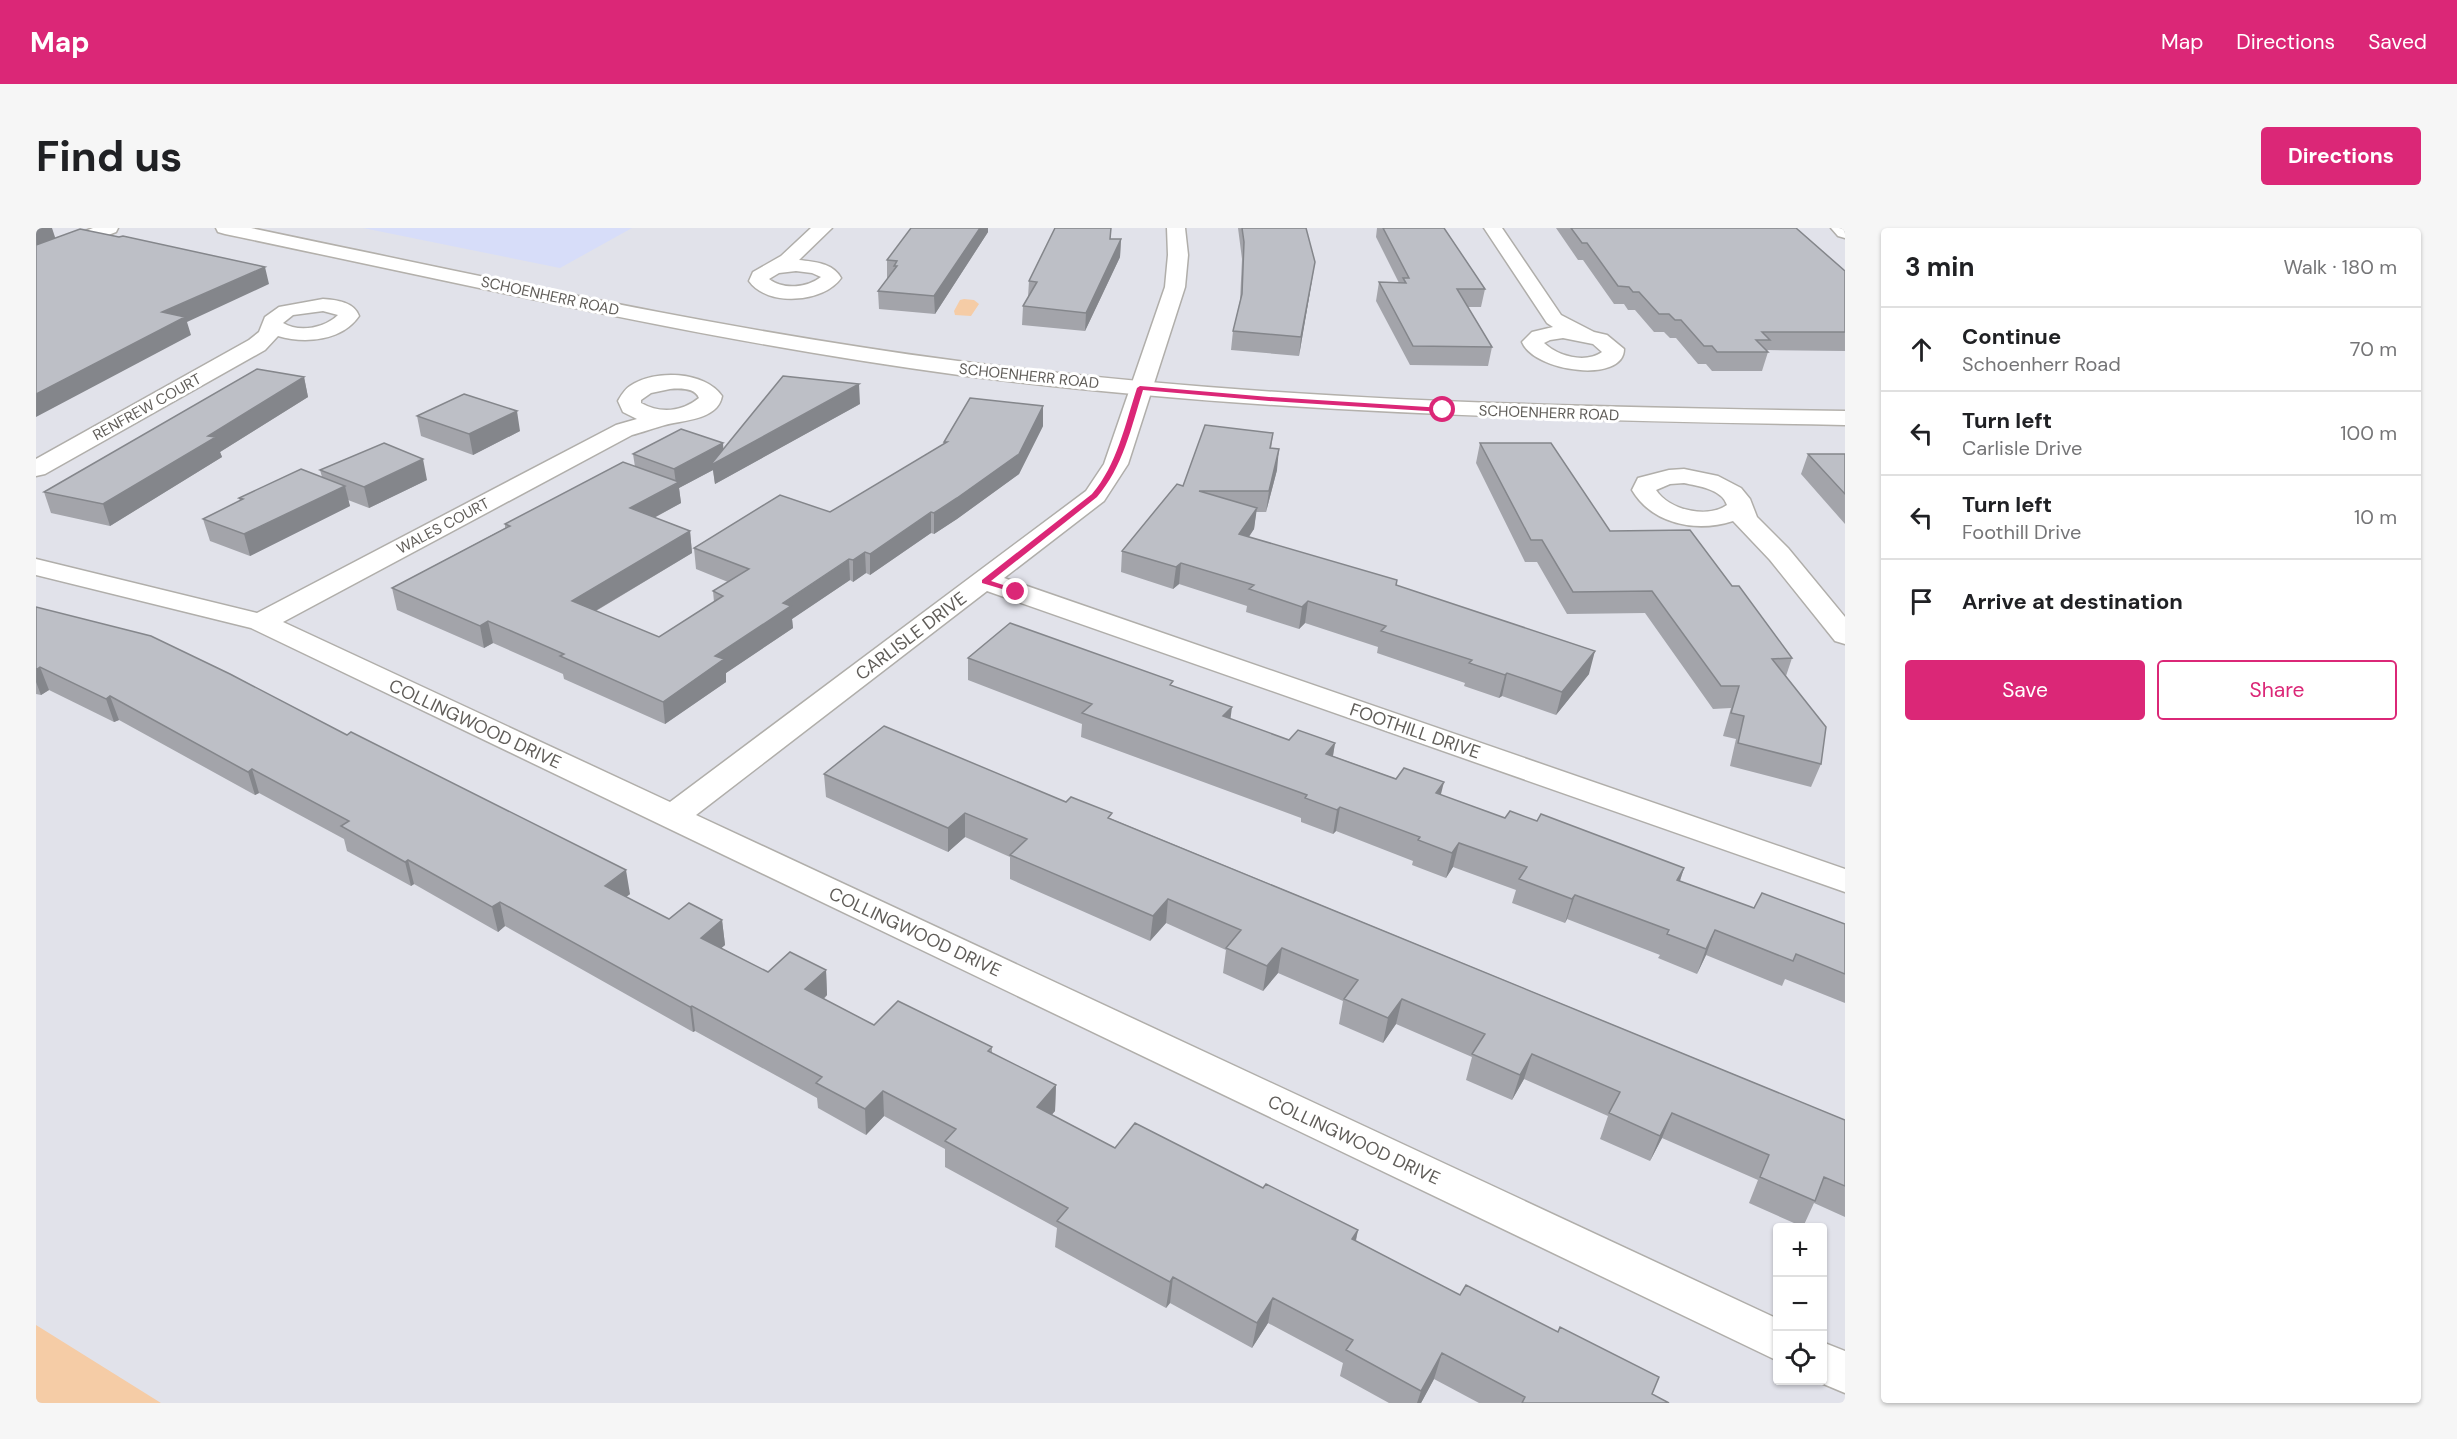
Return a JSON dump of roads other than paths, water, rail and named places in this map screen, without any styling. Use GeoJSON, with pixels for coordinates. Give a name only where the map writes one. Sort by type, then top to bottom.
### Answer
{"type":"FeatureCollection","features":[{"type":"Feature","properties":{"kind":"street"},"geometry":{"type":"LineString","coordinates":[[36,257],[109,228]]}},
{"type":"Feature","properties":{"kind":"street","name":"SCHOENHERR ROAD"},"geometry":{"type":"LineString","coordinates":[[225,228],[665,320],[773,340],[961,368],[1140,388],[1443,410],[1845,418]]}},
{"type":"Feature","properties":{"kind":"street"},"geometry":{"type":"LineString","coordinates":[[801,260],[799,248],[823,228]]}},
{"type":"Feature","properties":{"kind":"street","name":"CARLISLE DRIVE"},"geometry":{"type":"LineString","coordinates":[[672,817],[985,581],[1095,496],[1107,482],[1116,464],[1175,287],[1178,255],[1176,228]]}},
{"type":"Feature","properties":{"kind":"street"},"geometry":{"type":"LineString","coordinates":[[1493,228],[1548,327],[1563,332],[1588,335],[1608,344],[1613,350],[1613,355],[1608,359],[1587,363],[1560,360],[1540,352],[1533,342],[1548,327]]}},
{"type":"Feature","properties":{"kind":"street"},"geometry":{"type":"LineString","coordinates":[[1840,228],[1845,232]]}},
{"type":"Feature","properties":{"kind":"street"},"geometry":{"type":"LineString","coordinates":[[801,260],[829,274],[831,278],[829,282],[804,291],[769,288],[759,281],[760,276],[774,268],[801,260]]}},
{"type":"Feature","properties":{"kind":"street","name":"RENFREW COURT"},"geometry":{"type":"LineString","coordinates":[[36,469],[258,345],[340,326],[349,316],[348,312],[335,306],[297,308],[277,316],[272,321],[269,334],[258,345]]}},
{"type":"Feature","properties":{"kind":"street","name":"RENFREW COURT"},"geometry":{"type":"LineString","coordinates":[[272,326],[284,332],[306,333]]}},
{"type":"Feature","properties":{"kind":"street","name":"WALES COURT"},"geometry":{"type":"LineString","coordinates":[[261,622],[627,418],[685,415],[705,407],[711,396],[708,391],[690,383],[657,384],[632,395],[627,418]]}},
{"type":"Feature","properties":{"kind":"street"},"geometry":{"type":"LineString","coordinates":[[1758,536],[1728,525],[1666,511],[1646,497],[1644,490],[1647,483],[1669,477],[1699,478],[1734,494],[1745,520],[1758,536],[1779,554],[1845,635]]}},
{"type":"Feature","properties":{"kind":"street"},"geometry":{"type":"LineString","coordinates":[[1698,518],[1725,517],[1735,513],[1740,507]]}},
{"type":"Feature","properties":{"kind":"street","name":"COLLINGWOOD DRIVE"},"geometry":{"type":"LineString","coordinates":[[36,567],[261,622],[1773,1339]]}},
{"type":"Feature","properties":{"kind":"street","name":"FOOTHILL DRIVE"},"geometry":{"type":"LineString","coordinates":[[985,581],[1845,881]]}},
{"type":"Feature","properties":{"kind":"street"},"geometry":{"type":"LineString","coordinates":[[1827,1364],[1845,1373]]}}]}
